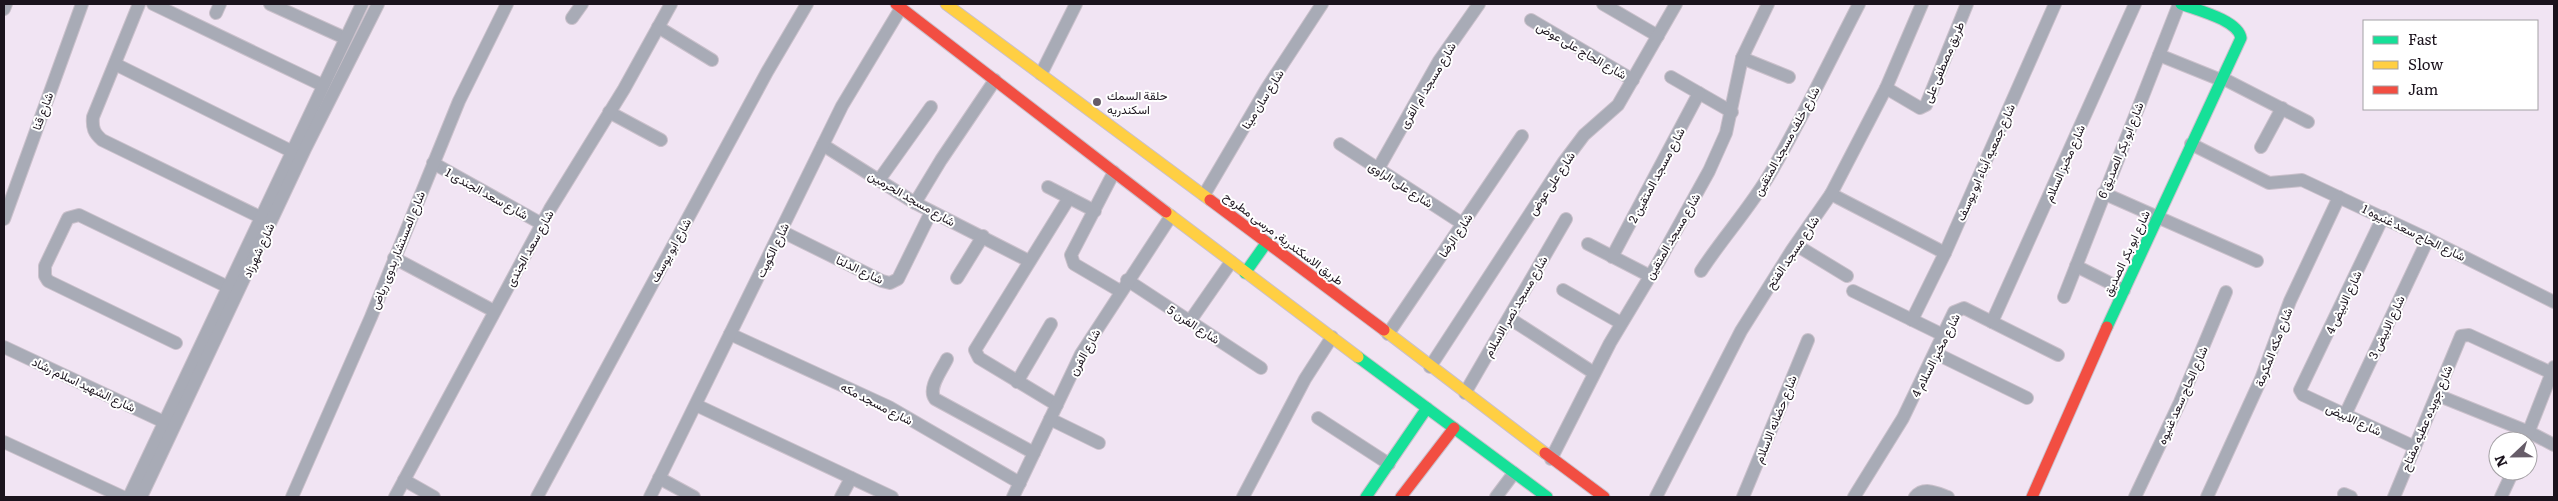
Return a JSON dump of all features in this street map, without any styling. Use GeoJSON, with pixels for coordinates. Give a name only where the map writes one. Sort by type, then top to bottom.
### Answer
{"type":"FeatureCollection","features":[{"type":"Feature","properties":{"kind":"main road","name":"طريق الاسكندرية, مرسى مطروح"},"geometry":{"type":"LineString","coordinates":[[946,4],[1267,242],[1551,459],[1604,497]]}},
{"type":"Feature","properties":{"kind":"main road","name":"شارع ابو بكر الصديق"},"geometry":{"type":"LineString","coordinates":[[2032,497],[2124,290],[2241,38],[2240,32],[2232,24],[2180,4]]}},
{"type":"Feature","properties":{"kind":"main road"},"geometry":{"type":"LineString","coordinates":[[899,6],[1245,273],[1546,497]]}},
{"type":"Feature","properties":{"kind":"main road"},"geometry":{"type":"LineString","coordinates":[[1245,273],[1267,242]]}},
{"type":"Feature","properties":{"kind":"main road"},"geometry":{"type":"LineString","coordinates":[[1366,497],[1427,408]]}},
{"type":"Feature","properties":{"kind":"main road"},"geometry":{"type":"LineString","coordinates":[[1402,497],[1454,428]]}},
{"type":"Feature","properties":{"kind":"street"},"geometry":{"type":"LineString","coordinates":[[4,9],[6,4]]}},
{"type":"Feature","properties":{"kind":"street","name":"شارع قنا"},"geometry":{"type":"LineString","coordinates":[[4,219],[82,4]]}},
{"type":"Feature","properties":{"kind":"street"},"geometry":{"type":"LineString","coordinates":[[140,4],[93,117],[92,126],[95,134],[102,140],[266,213]]}},
{"type":"Feature","properties":{"kind":"street"},"geometry":{"type":"LineString","coordinates":[[153,4],[322,85]]}},
{"type":"Feature","properties":{"kind":"street"},"geometry":{"type":"LineString","coordinates":[[270,4],[345,38]]}},
{"type":"Feature","properties":{"kind":"street","name":"شارع شهرزاد"},"geometry":{"type":"LineString","coordinates":[[129,497],[142,481],[266,213],[322,85],[362,4]]}},
{"type":"Feature","properties":{"kind":"street","name":"شارع شهرزاد"},"geometry":{"type":"LineString","coordinates":[[141,497],[142,481],[164,422],[228,287],[378,4]]}},
{"type":"Feature","properties":{"kind":"street","name":"شارع المستشار بدوى رياض"},"geometry":{"type":"LineString","coordinates":[[292,497],[367,326],[432,163],[467,83],[507,4]]}},
{"type":"Feature","properties":{"kind":"street"},"geometry":{"type":"LineString","coordinates":[[572,18],[582,4]]}},
{"type":"Feature","properties":{"kind":"street","name":"شارع سعد الجندى"},"geometry":{"type":"LineString","coordinates":[[395,497],[542,224],[671,4]]}},
{"type":"Feature","properties":{"kind":"street","name":"شارع ابو يوسف"},"geometry":{"type":"LineString","coordinates":[[536,497],[762,81],[807,4]]}},
{"type":"Feature","properties":{"kind":"street"},"geometry":{"type":"LineString","coordinates":[[1041,74],[1076,4]]}},
{"type":"Feature","properties":{"kind":"street","name":"شارع سان مينا"},"geometry":{"type":"LineString","coordinates":[[1204,195],[1267,88],[1322,4]]}},
{"type":"Feature","properties":{"kind":"street","name":"شارع مسجد ام القرى"},"geometry":{"type":"LineString","coordinates":[[1378,169],[1439,61],[1479,4]]}},
{"type":"Feature","properties":{"kind":"street"},"geometry":{"type":"LineString","coordinates":[[1603,4],[1658,36]]}},
{"type":"Feature","properties":{"kind":"street","name":"شارع على عوض"},"geometry":{"type":"LineString","coordinates":[[1430,367],[1563,163],[1584,136],[1618,106],[1676,4]]}},
{"type":"Feature","properties":{"kind":"street","name":"شارع مسجد المتقين"},"geometry":{"type":"LineString","coordinates":[[1551,459],[1621,323],[1650,276],[1709,171],[1726,133],[1742,58],[1768,4]]}},
{"type":"Feature","properties":{"kind":"street","name":"شارع خلف مسجد المتقين"},"geometry":{"type":"LineString","coordinates":[[1701,271],[1725,234],[1746,211],[1771,173],[1859,4]]}},
{"type":"Feature","properties":{"kind":"street","name":"شارع مسجد الفتح"},"geometry":{"type":"LineString","coordinates":[[1656,497],[1741,331],[1796,245],[1832,194],[1886,88],[1922,4]]}},
{"type":"Feature","properties":{"kind":"street","name":"طريق مصطفى على"},"geometry":{"type":"LineString","coordinates":[[1886,88],[1920,108],[1926,105],[1967,4]]}},
{"type":"Feature","properties":{"kind":"street","name":"شارع جمعيه أبناء ابو يوسف"},"geometry":{"type":"LineString","coordinates":[[1912,320],[1945,253],[2055,4]]}},
{"type":"Feature","properties":{"kind":"street","name":"شارع مخبز السلام"},"geometry":{"type":"LineString","coordinates":[[1992,322],[2135,4]]}},
{"type":"Feature","properties":{"kind":"street","name":"شارع ابو بكر الصديق 6"},"geometry":{"type":"LineString","coordinates":[[2064,297],[2103,193],[2180,4]]}},
{"type":"Feature","properties":{"kind":"street","name":"شارع الكويت"},"geometry":{"type":"LineString","coordinates":[[650,497],[842,106],[899,6]]}},
{"type":"Feature","properties":{"kind":"street","name":"شارع الحاج على عوض"},"geometry":{"type":"LineString","coordinates":[[1531,20],[1633,80]]}},
{"type":"Feature","properties":{"kind":"street"},"geometry":{"type":"LineString","coordinates":[[658,26],[712,60]]}},
{"type":"Feature","properties":{"kind":"street"},"geometry":{"type":"LineString","coordinates":[[2159,55],[2222,79],[2308,122]]}},
{"type":"Feature","properties":{"kind":"street"},"geometry":{"type":"LineString","coordinates":[[1742,58],[1789,77]]}},
{"type":"Feature","properties":{"kind":"street"},"geometry":{"type":"LineString","coordinates":[[115,64],[292,151]]}},
{"type":"Feature","properties":{"kind":"street"},"geometry":{"type":"LineString","coordinates":[[1670,77],[1732,112]]}},
{"type":"Feature","properties":{"kind":"street"},"geometry":{"type":"LineString","coordinates":[[915,203],[994,80]]}},
{"type":"Feature","properties":{"kind":"street","name":"شارع مسجد المتقين 2"},"geometry":{"type":"LineString","coordinates":[[1612,257],[1699,93]]}},
{"type":"Feature","properties":{"kind":"street"},"geometry":{"type":"LineString","coordinates":[[879,180],[931,107]]}},
{"type":"Feature","properties":{"kind":"street"},"geometry":{"type":"LineString","coordinates":[[2261,147],[2282,108]]}},
{"type":"Feature","properties":{"kind":"street"},"geometry":{"type":"LineString","coordinates":[[609,112],[661,140]]}},
{"type":"Feature","properties":{"kind":"street","name":"شارع الرضا"},"geometry":{"type":"LineString","coordinates":[[1388,334],[1522,136]]}},
{"type":"Feature","properties":{"kind":"street","name":"شارع على الراوى"},"geometry":{"type":"LineString","coordinates":[[1340,144],[1463,224]]}},
{"type":"Feature","properties":{"kind":"street","name":"شارع الحاج سعد غنيوه 1"},"geometry":{"type":"LineString","coordinates":[[2191,144],[2269,182],[2302,180],[2428,238],[2554,302]]}},
{"type":"Feature","properties":{"kind":"street","name":"شارع مسجد الحرمين"},"geometry":{"type":"LineString","coordinates":[[823,145],[931,212],[983,236],[1030,261]]}},
{"type":"Feature","properties":{"kind":"street","name":"شارع سعد الجندى 1"},"geometry":{"type":"LineString","coordinates":[[432,163],[542,224]]}},
{"type":"Feature","properties":{"kind":"street"},"geometry":{"type":"LineString","coordinates":[[1048,187],[1095,211],[1114,172]]}},
{"type":"Feature","properties":{"kind":"street"},"geometry":{"type":"LineString","coordinates":[[2103,193],[2257,261]]}},
{"type":"Feature","properties":{"kind":"street"},"geometry":{"type":"LineString","coordinates":[[1832,194],[1945,253]]}},
{"type":"Feature","properties":{"kind":"street","name":"شارع مكه المكرمة"},"geometry":{"type":"LineString","coordinates":[[2207,497],[2261,379],[2290,301],[2340,197]]}},
{"type":"Feature","properties":{"kind":"street"},"geometry":{"type":"LineString","coordinates":[[1057,405],[979,358],[975,350],[1069,198]]}},
{"type":"Feature","properties":{"kind":"street","name":"شارع الفرن 5"},"geometry":{"type":"LineString","coordinates":[[1095,211],[1073,251],[1072,260],[1074,264],[1124,285],[1190,321],[1261,368]]}},
{"type":"Feature","properties":{"kind":"street","name":"شارع الدلتا"},"geometry":{"type":"LineString","coordinates":[[781,231],[882,281],[890,282],[898,279],[931,212]]}},
{"type":"Feature","properties":{"kind":"street"},"geometry":{"type":"LineString","coordinates":[[176,343],[48,280],[45,276],[45,266],[68,218],[79,216],[228,287]]}},
{"type":"Feature","properties":{"kind":"street","name":"شارع الفرن"},"geometry":{"type":"LineString","coordinates":[[1013,497],[1081,354],[1124,285],[1171,216]]}},
{"type":"Feature","properties":{"kind":"street","name":"شارع الابيض 4"},"geometry":{"type":"LineString","coordinates":[[2301,386],[2383,217]]}},
{"type":"Feature","properties":{"kind":"street","name":"شارع مسجد نصر الاسلام"},"geometry":{"type":"LineString","coordinates":[[1465,393],[1566,220]]}},
{"type":"Feature","properties":{"kind":"street"},"geometry":{"type":"LineString","coordinates":[[957,278],[983,236]]}},
{"type":"Feature","properties":{"kind":"street","name":"شارع الابيض 3"},"geometry":{"type":"LineString","coordinates":[[2345,415],[2428,238]]}},
{"type":"Feature","properties":{"kind":"street"},"geometry":{"type":"LineString","coordinates":[[1588,244],[1650,276]]}},
{"type":"Feature","properties":{"kind":"street"},"geometry":{"type":"LineString","coordinates":[[1796,245],[1847,276]]}},
{"type":"Feature","properties":{"kind":"street"},"geometry":{"type":"LineString","coordinates":[[394,258],[494,310]]}},
{"type":"Feature","properties":{"kind":"street"},"geometry":{"type":"LineString","coordinates":[[1190,321],[1231,262]]}},
{"type":"Feature","properties":{"kind":"street"},"geometry":{"type":"LineString","coordinates":[[2076,266],[2124,290]]}},
{"type":"Feature","properties":{"kind":"street"},"geometry":{"type":"LineString","coordinates":[[1564,290],[1621,323]]}},
{"type":"Feature","properties":{"kind":"street"},"geometry":{"type":"LineString","coordinates":[[1852,291],[1943,335]]}},
{"type":"Feature","properties":{"kind":"street","name":"شارع الحاج سعد غنيوه"},"geometry":{"type":"LineString","coordinates":[[2135,497],[2180,402],[2226,292]]}},
{"type":"Feature","properties":{"kind":"street","name":"شارع مخبز السلام 4"},"geometry":{"type":"LineString","coordinates":[[1854,497],[1903,418],[1954,312],[1959,308],[1964,308],[2058,355]]}},
{"type":"Feature","properties":{"kind":"street"},"geometry":{"type":"LineString","coordinates":[[1509,318],[1594,373]]}},
{"type":"Feature","properties":{"kind":"street"},"geometry":{"type":"LineString","coordinates":[[1017,382],[1051,324]]}},
{"type":"Feature","properties":{"kind":"street","name":"شارع مسجد مكه"},"geometry":{"type":"LineString","coordinates":[[730,334],[889,407],[1020,482]]}},
{"type":"Feature","properties":{"kind":"street","name":"شارع جويده عطيه مفتاح"},"geometry":{"type":"LineString","coordinates":[[2394,497],[2461,336],[2469,335],[2553,371]]}},
{"type":"Feature","properties":{"kind":"street"},"geometry":{"type":"LineString","coordinates":[[1243,497],[1300,387],[1332,337]]}},
{"type":"Feature","properties":{"kind":"street","name":"شارع حضانه الاسلام"},"geometry":{"type":"LineString","coordinates":[[1742,497],[1808,340]]}},
{"type":"Feature","properties":{"kind":"street","name":"شارع الشهيد اسلام رشاد"},"geometry":{"type":"LineString","coordinates":[[4,347],[164,422]]}},
{"type":"Feature","properties":{"kind":"street"},"geometry":{"type":"LineString","coordinates":[[1935,353],[2027,398]]}},
{"type":"Feature","properties":{"kind":"street"},"geometry":{"type":"LineString","coordinates":[[947,359],[933,387],[935,399],[1034,453]]}},
{"type":"Feature","properties":{"kind":"street"},"geometry":{"type":"LineString","coordinates":[[2529,431],[2553,371]]}},
{"type":"Feature","properties":{"kind":"street","name":"شارع الابيض"},"geometry":{"type":"LineString","coordinates":[[2301,386],[2300,393],[2303,395],[2414,447]]}},
{"type":"Feature","properties":{"kind":"street"},"geometry":{"type":"LineString","coordinates":[[2437,395],[2516,431]]}},
{"type":"Feature","properties":{"kind":"street"},"geometry":{"type":"LineString","coordinates":[[696,405],[892,497]]}},
{"type":"Feature","properties":{"kind":"street"},"geometry":{"type":"LineString","coordinates":[[1318,418],[1389,464]]}},
{"type":"Feature","properties":{"kind":"street"},"geometry":{"type":"LineString","coordinates":[[1050,419],[1099,443]]}},
{"type":"Feature","properties":{"kind":"street"},"geometry":{"type":"LineString","coordinates":[[2538,440],[2554,445]]}},
{"type":"Feature","properties":{"kind":"street"},"geometry":{"type":"LineString","coordinates":[[4,442],[123,497]]}},
{"type":"Feature","properties":{"kind":"street"},"geometry":{"type":"LineString","coordinates":[[1496,497],[1514,473]]}},
{"type":"Feature","properties":{"kind":"street"},"geometry":{"type":"LineString","coordinates":[[660,478],[694,497]]}},
{"type":"Feature","properties":{"kind":"street"},"geometry":{"type":"LineString","coordinates":[[841,497],[851,478]]}},
{"type":"Feature","properties":{"kind":"street"},"geometry":{"type":"LineString","coordinates":[[404,480],[434,497]]}},
{"type":"Feature","properties":{"kind":"street"},"geometry":{"type":"LineString","coordinates":[[2501,497],[2508,481]]}},
{"type":"Feature","properties":{"kind":"street"},"geometry":{"type":"LineString","coordinates":[[1915,497],[1918,493],[1926,491],[1948,497]]}},
{"type":"Feature","properties":{"kind":"traffic: fast"},"geometry":{"type":"LineString","coordinates":[[2107,327],[2241,38],[2233,26],[2225,21],[2181,4]]}},
{"type":"Feature","properties":{"kind":"traffic: fast"},"geometry":{"type":"LineString","coordinates":[[1245,273],[1267,242]]}},
{"type":"Feature","properties":{"kind":"traffic: fast"},"geometry":{"type":"LineString","coordinates":[[1358,357],[1547,497]]}},
{"type":"Feature","properties":{"kind":"traffic: fast"},"geometry":{"type":"LineString","coordinates":[[1366,497],[1427,408]]}},
{"type":"Feature","properties":{"kind":"traffic: slow"},"geometry":{"type":"LineString","coordinates":[[946,4],[1210,200]]}},
{"type":"Feature","properties":{"kind":"traffic: slow"},"geometry":{"type":"LineString","coordinates":[[1166,212],[1358,357]]}},
{"type":"Feature","properties":{"kind":"traffic: slow"},"geometry":{"type":"LineString","coordinates":[[1384,330],[1545,453]]}},
{"type":"Feature","properties":{"kind":"traffic: jam"},"geometry":{"type":"LineString","coordinates":[[896,4],[1166,212]]}},
{"type":"Feature","properties":{"kind":"traffic: jam"},"geometry":{"type":"LineString","coordinates":[[1210,200],[1384,330]]}},
{"type":"Feature","properties":{"kind":"traffic: jam"},"geometry":{"type":"LineString","coordinates":[[2032,497],[2107,327]]}},
{"type":"Feature","properties":{"kind":"traffic: jam"},"geometry":{"type":"LineString","coordinates":[[1401,497],[1454,428]]}},
{"type":"Feature","properties":{"kind":"traffic: jam"},"geometry":{"type":"LineString","coordinates":[[1545,453],[1604,497]]}},
{"type":"Feature","properties":{"kind":"place","name":"حلقة السمك اسكندريه"},"geometry":{"type":"Point","coordinates":[1097,102]}}]}
